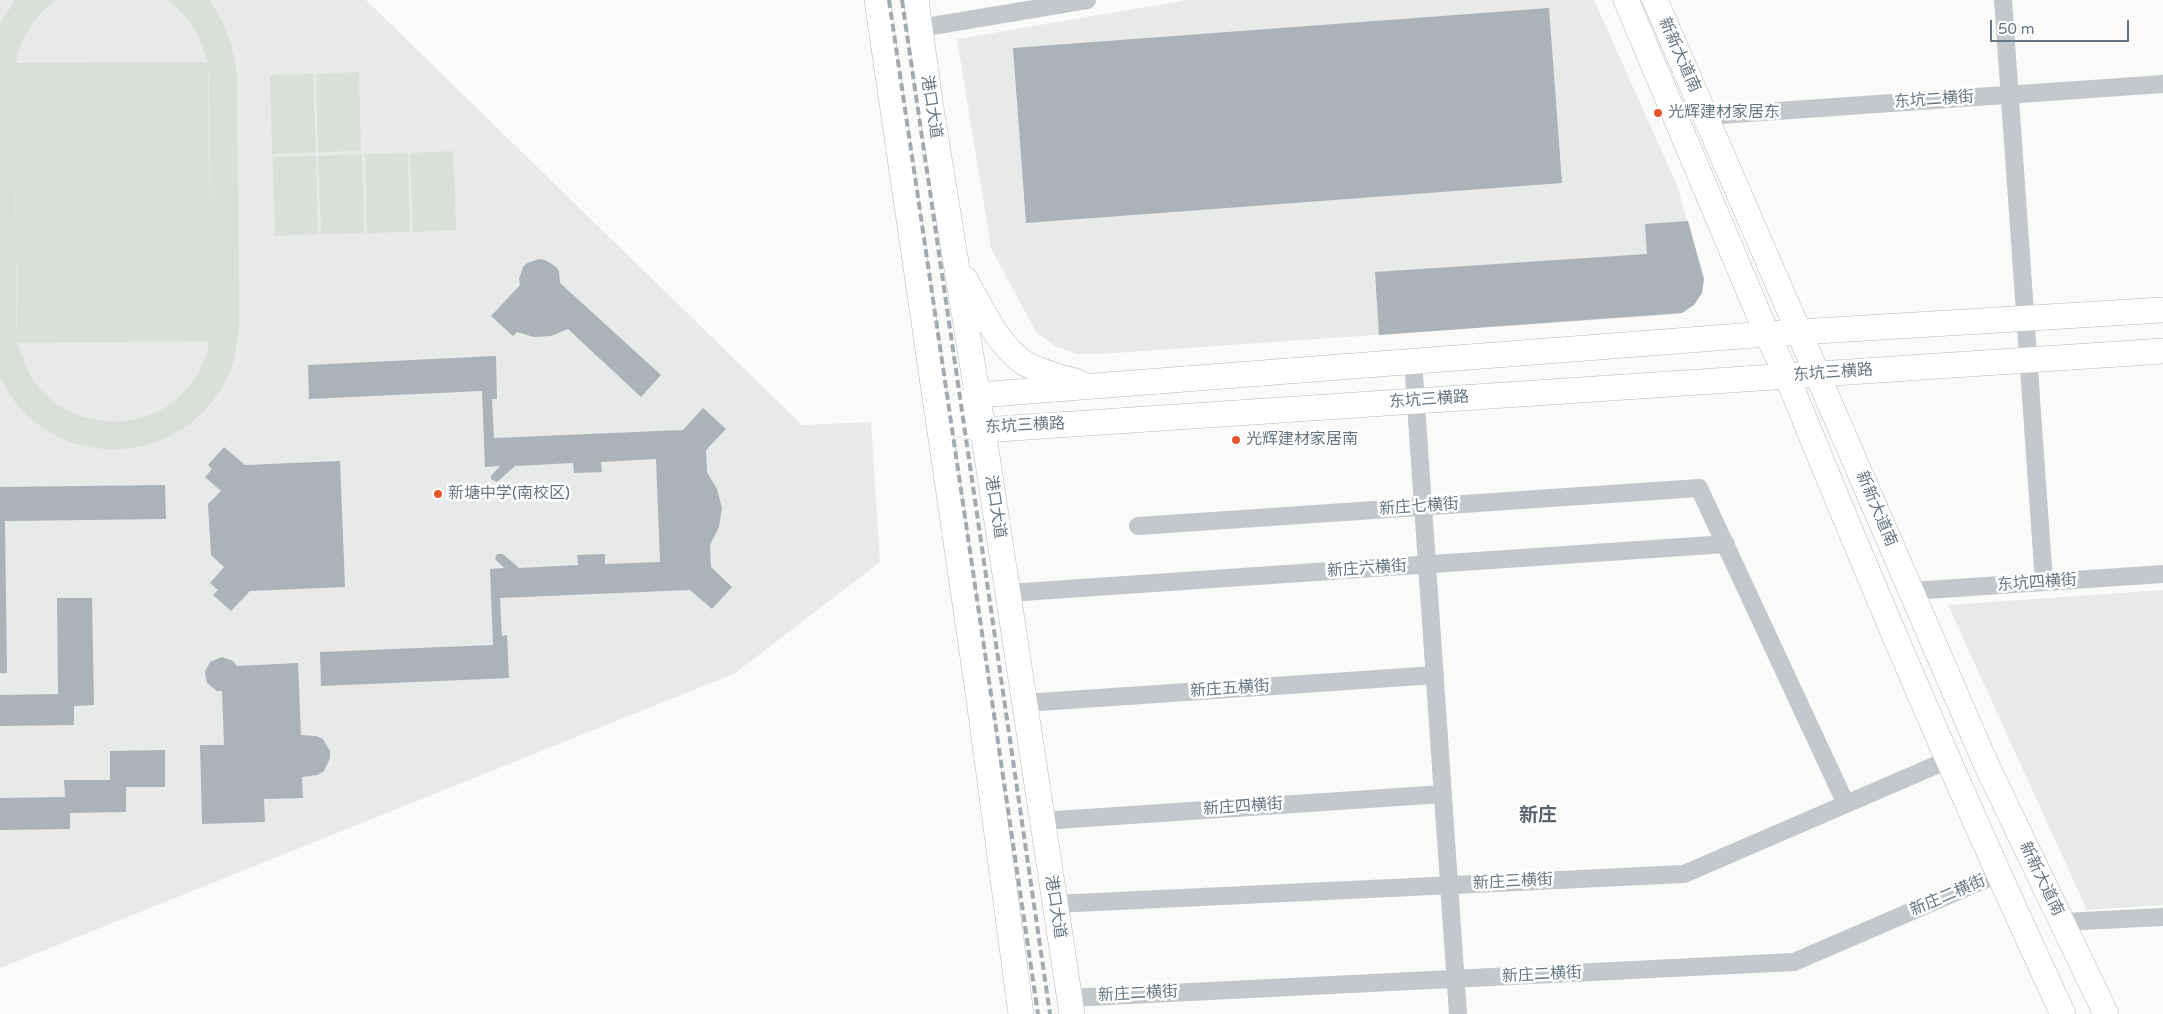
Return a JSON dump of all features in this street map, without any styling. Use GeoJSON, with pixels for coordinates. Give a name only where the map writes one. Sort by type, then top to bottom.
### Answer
{"type":"FeatureCollection","features":[{"type":"Feature","properties":{"kind":"street"},"geometry":{"type":"LineString","coordinates":[[877,0],[939,419],[1021,1014]]}},
{"type":"Feature","properties":{"kind":"street","name":"港口大道"},"geometry":{"type":"LineString","coordinates":[[916,0],[1070,1006]]}},
{"type":"Feature","properties":{"kind":"street"},"geometry":{"type":"LineString","coordinates":[[920,28],[1087,0]]}},
{"type":"Feature","properties":{"kind":"street","name":"新新大道南"},"geometry":{"type":"LineString","coordinates":[[1626,0],[1767,334],[1787,376],[1895,638],[1998,874],[2063,1014]]}},
{"type":"Feature","properties":{"kind":"street","name":"新新大道南"},"geometry":{"type":"LineString","coordinates":[[1655,0],[1986,764],[2106,1014]]}},
{"type":"Feature","properties":{"kind":"street"},"geometry":{"type":"LineString","coordinates":[[2003,0],[2044,582]]}},
{"type":"Feature","properties":{"kind":"street","name":"东坑二横街"},"geometry":{"type":"LineString","coordinates":[[1706,116],[2163,84]]}},
{"type":"Feature","properties":{"kind":"street"},"geometry":{"type":"LineString","coordinates":[[957,265],[993,329],[1025,363],[1049,374],[1095,386]]}},
{"type":"Feature","properties":{"kind":"street","name":"东坑三横路"},"geometry":{"type":"LineString","coordinates":[[939,419],[978,396],[1767,334],[2163,310]]}},
{"type":"Feature","properties":{"kind":"street","name":"东坑三横路"},"geometry":{"type":"LineString","coordinates":[[939,419],[983,430],[2163,351]]}},
{"type":"Feature","properties":{"kind":"street"},"geometry":{"type":"LineString","coordinates":[[1413,361],[1458,1014]]}},
{"type":"Feature","properties":{"kind":"street","name":"新庄七横街"},"geometry":{"type":"LineString","coordinates":[[1138,526],[1700,488],[1726,544]]}},
{"type":"Feature","properties":{"kind":"street"},"geometry":{"type":"LineString","coordinates":[[1726,544],[1846,804]]}},
{"type":"Feature","properties":{"kind":"street","name":"新庄六横街"},"geometry":{"type":"LineString","coordinates":[[1008,593],[1726,544]]}},
{"type":"Feature","properties":{"kind":"street","name":"东坑四横街"},"geometry":{"type":"LineString","coordinates":[[1912,591],[2163,574]]}},
{"type":"Feature","properties":{"kind":"street","name":"新庄五横街"},"geometry":{"type":"LineString","coordinates":[[1025,703],[1435,675]]}},
{"type":"Feature","properties":{"kind":"street","name":"新庄三横街"},"geometry":{"type":"LineString","coordinates":[[1055,904],[1684,874],[1948,760]]}},
{"type":"Feature","properties":{"kind":"street","name":"新庄四横街"},"geometry":{"type":"LineString","coordinates":[[1042,821],[1443,794]]}},
{"type":"Feature","properties":{"kind":"street","name":"新庄二横街"},"geometry":{"type":"LineString","coordinates":[[1070,1006],[1456,979],[1794,962],[1998,874]]}},
{"type":"Feature","properties":{"kind":"street"},"geometry":{"type":"LineString","coordinates":[[2062,922],[2163,917]]}},
{"type":"Feature","properties":{"kind":"shaded area","name":"新塘中学(南校区)"},"geometry":{"type":"Polygon","coordinates":[[[0,0],[366,0],[802,425],[871,422],[880,562],[734,674],[0,968],[0,0]]]}},
{"type":"Feature","properties":{"kind":"shaded area"},"geometry":{"type":"Polygon","coordinates":[[[15,0],[56,0],[35,20],[21,45],[16,63],[207,62],[202,44],[193,27],[182,12],[167,0],[209,0],[225,27],[234,56],[237,77],[239,325],[234,357],[226,380],[200,415],[172,435],[141,446],[108,449],[76,444],[46,430],[20,407],[0,377],[0,24],[15,0]],[[208,69],[210,333],[209,79],[208,69]],[[15,73],[16,326],[17,335],[15,73]],[[209,341],[18,343],[32,377],[39,388],[54,402],[71,412],[89,419],[109,421],[129,420],[148,415],[166,407],[192,383],[206,356],[209,341]]]}},
{"type":"Feature","properties":{"kind":"shaded area"},"geometry":{"type":"Polygon","coordinates":[[[1188,0],[1594,0],[1677,185],[1704,279],[1702,293],[1682,313],[1667,315],[1100,354],[1076,354],[1055,346],[1036,332],[991,248],[957,39],[1188,0]]]}},
{"type":"Feature","properties":{"kind":"shaded area"},"geometry":{"type":"Polygon","coordinates":[[[359,72],[361,151],[318,152],[316,74],[359,72]]]}},
{"type":"Feature","properties":{"kind":"shaded area"},"geometry":{"type":"Polygon","coordinates":[[[313,74],[316,152],[272,154],[270,75],[313,74]]]}},
{"type":"Feature","properties":{"kind":"shaded area"},"geometry":{"type":"Polygon","coordinates":[[[453,151],[456,230],[413,232],[410,153],[453,151]]]}},
{"type":"Feature","properties":{"kind":"shaded area"},"geometry":{"type":"Polygon","coordinates":[[[408,153],[410,232],[367,233],[365,154],[408,153]]]}},
{"type":"Feature","properties":{"kind":"shaded area"},"geometry":{"type":"Polygon","coordinates":[[[362,154],[364,233],[321,234],[318,156],[362,154]]]}},
{"type":"Feature","properties":{"kind":"shaded area"},"geometry":{"type":"Polygon","coordinates":[[[316,156],[318,234],[275,236],[273,157],[316,156]]]}},
{"type":"Feature","properties":{"kind":"shaded area"},"geometry":{"type":"Polygon","coordinates":[[[2163,590],[2163,905],[2087,910],[1948,605],[2163,590]]]}},
{"type":"Feature","properties":{"kind":"building"},"geometry":{"type":"Polygon","coordinates":[[[1549,8],[1562,183],[1026,223],[1013,48],[1549,8]]]}},
{"type":"Feature","properties":{"kind":"building"},"geometry":{"type":"Polygon","coordinates":[[[1688,221],[1704,279],[1702,293],[1694,305],[1682,313],[1379,335],[1375,272],[1647,254],[1645,224],[1688,221]]]}},
{"type":"Feature","properties":{"kind":"building"},"geometry":{"type":"Polygon","coordinates":[[[539,259],[555,266],[559,271],[560,283],[661,375],[641,397],[568,329],[551,336],[534,337],[517,332],[513,336],[491,316],[520,285],[519,279],[523,267],[527,263],[539,259]]]}},
{"type":"Feature","properties":{"kind":"building"},"geometry":{"type":"Polygon","coordinates":[[[496,356],[497,399],[492,399],[494,438],[683,430],[703,408],[726,429],[706,450],[707,472],[717,489],[722,508],[719,527],[710,545],[711,567],[732,587],[712,609],[690,590],[500,598],[502,636],[507,635],[509,678],[321,686],[320,652],[493,645],[490,569],[504,568],[495,559],[497,554],[503,554],[519,568],[578,565],[577,555],[605,554],[605,564],[660,562],[656,459],[601,462],[602,472],[574,473],[573,463],[515,466],[497,482],[491,479],[491,476],[500,466],[485,467],[482,391],[309,399],[308,365],[496,356]]]}},
{"type":"Feature","properties":{"kind":"building"},"geometry":{"type":"Polygon","coordinates":[[[224,447],[245,465],[340,461],[345,587],[250,591],[231,611],[213,595],[218,590],[210,583],[224,567],[211,555],[208,504],[221,491],[205,477],[212,469],[208,465],[224,447]]]}},
{"type":"Feature","properties":{"kind":"building"},"geometry":{"type":"Polygon","coordinates":[[[165,485],[166,519],[5,521],[7,673],[0,673],[0,487],[165,485]]]}},
{"type":"Feature","properties":{"kind":"building"},"geometry":{"type":"Polygon","coordinates":[[[57,598],[92,598],[94,705],[74,706],[74,725],[0,726],[0,695],[58,694],[57,598]]]}},
{"type":"Feature","properties":{"kind":"building"},"geometry":{"type":"Polygon","coordinates":[[[222,657],[233,661],[237,666],[298,663],[301,735],[316,736],[323,739],[330,751],[330,758],[324,771],[317,775],[302,777],[303,798],[264,799],[265,822],[202,824],[200,745],[224,745],[222,691],[217,691],[207,683],[205,672],[210,662],[222,657]]]}},
{"type":"Feature","properties":{"kind":"building"},"geometry":{"type":"Polygon","coordinates":[[[165,750],[165,787],[126,787],[126,812],[70,813],[70,829],[0,830],[0,798],[65,797],[64,780],[110,780],[110,751],[165,750]]]}},
{"type":"Feature","properties":{"kind":"railway"},"geometry":{"type":"LineString","coordinates":[[889,0],[1038,1014]]}},
{"type":"Feature","properties":{"kind":"railway"},"geometry":{"type":"LineString","coordinates":[[902,0],[1050,1014]]}},
{"type":"Feature","properties":{"kind":"place","name":"光辉建材家居东"},"geometry":{"type":"Point","coordinates":[1658,113]}},
{"type":"Feature","properties":{"kind":"place","name":"光辉建材家居南"},"geometry":{"type":"Point","coordinates":[1236,440]}},
{"type":"Feature","properties":{"kind":"place","name":"新塘中学(南校区)"},"geometry":{"type":"Point","coordinates":[438,494]}},
{"type":"Feature","properties":{"kind":"district","name":"新庄"},"geometry":{"type":"Point","coordinates":[1538,816]}}]}
